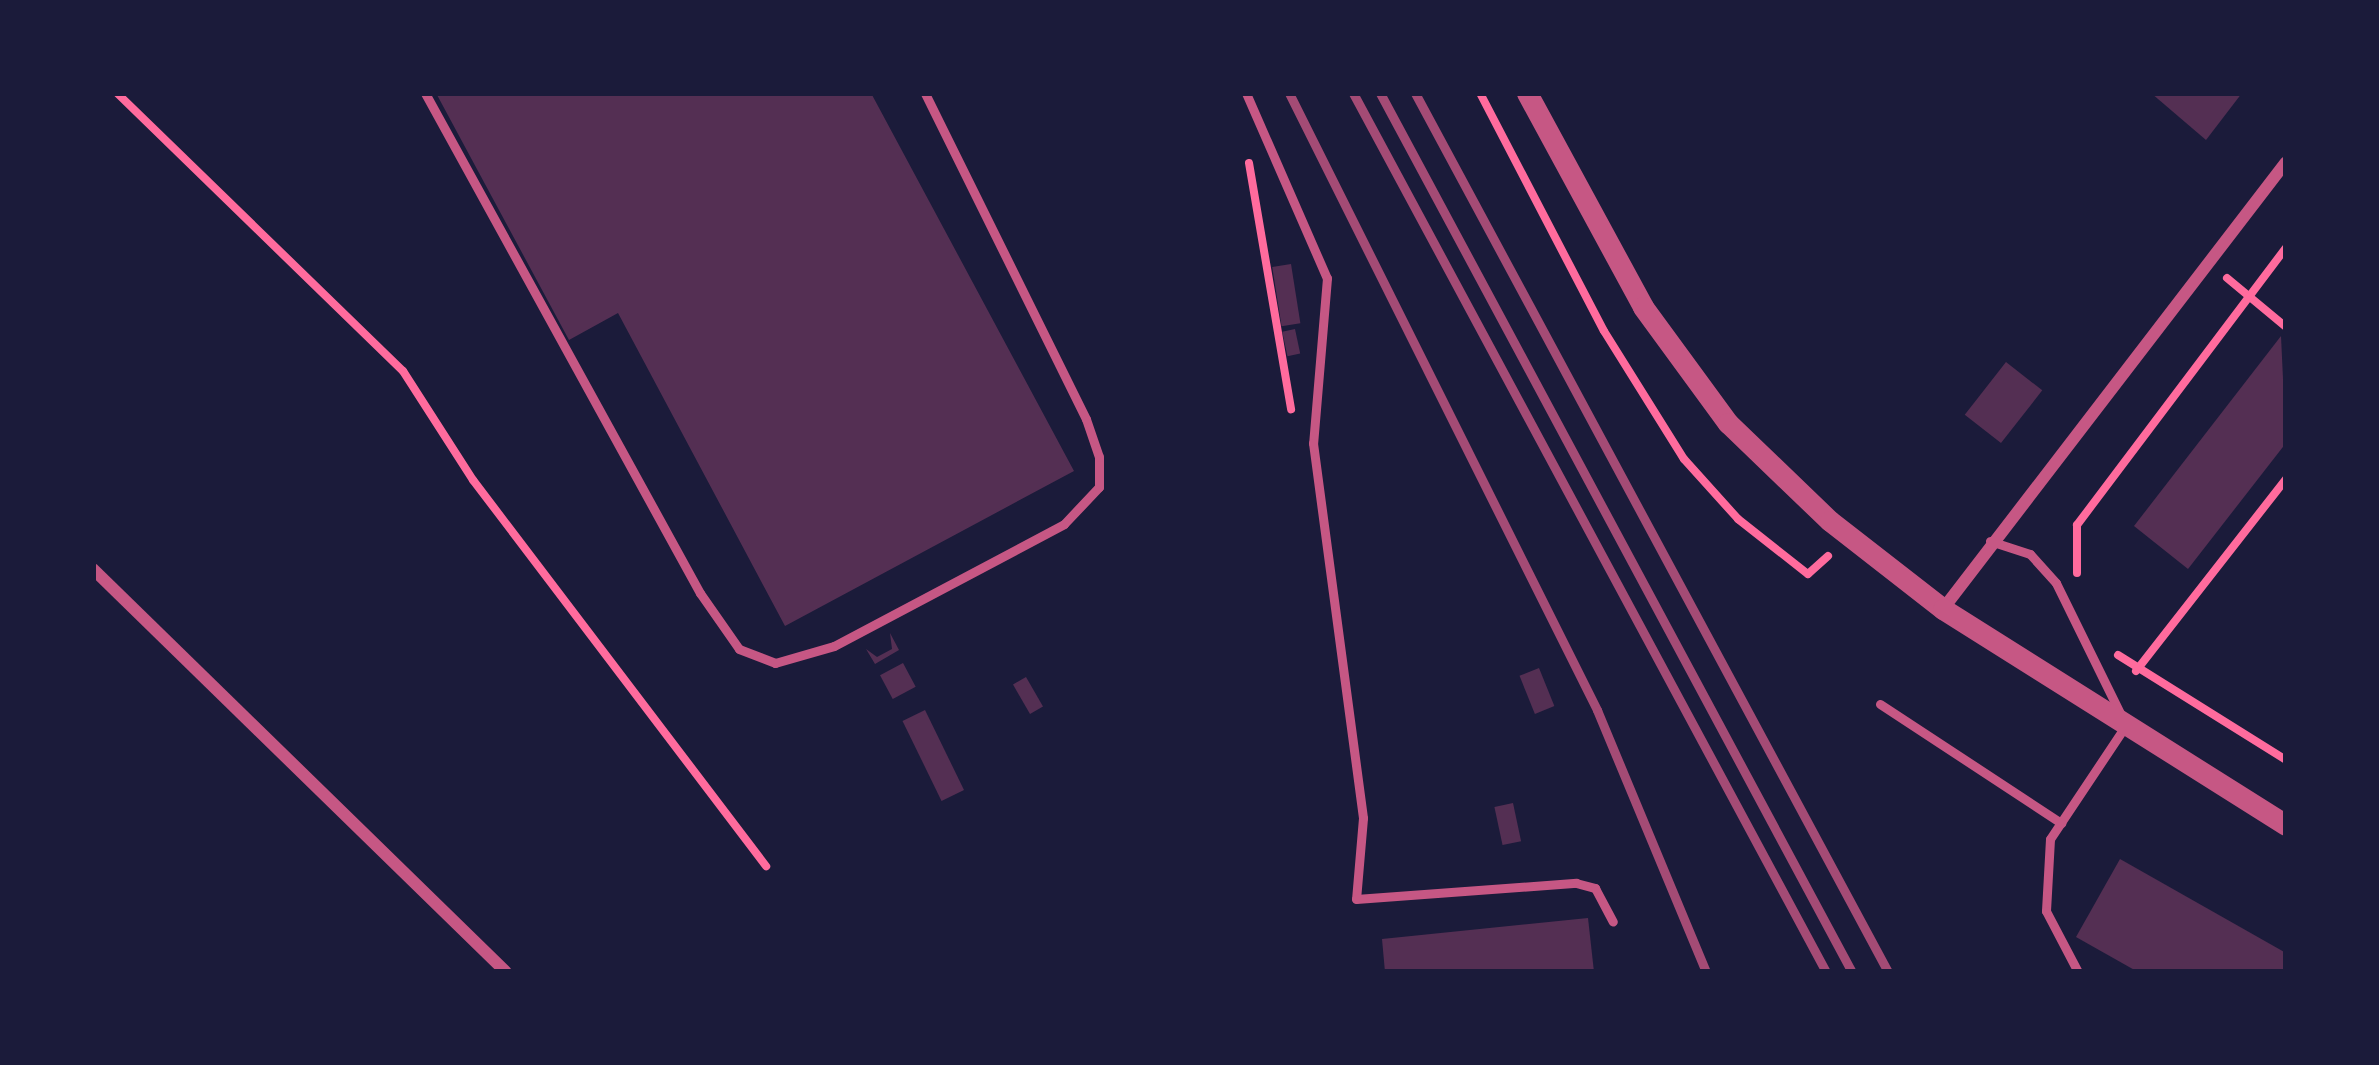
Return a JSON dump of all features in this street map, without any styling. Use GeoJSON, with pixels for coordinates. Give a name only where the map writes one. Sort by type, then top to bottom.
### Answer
{"type":"FeatureCollection","features":[{"type":"Feature","properties":{"kind":"street"},"geometry":{"type":"LineString","coordinates":[[1527,93],[1643,307],[1728,423],[1848,538],[1943,609],[2286,825]]}},
{"type":"Feature","properties":{"kind":"street"},"geometry":{"type":"LineString","coordinates":[[1943,609],[1990,541],[2286,162]]}},
{"type":"Feature","properties":{"kind":"street"},"geometry":{"type":"LineString","coordinates":[[93,569],[506,972]]}},
{"type":"Feature","properties":{"kind":"lane"},"geometry":{"type":"LineString","coordinates":[[425,93],[700,593],[740,649],[775,663],[834,646],[1064,524],[1099,487],[1099,457],[1086,419],[925,93]]}},
{"type":"Feature","properties":{"kind":"lane"},"geometry":{"type":"LineString","coordinates":[[1246,93],[1327,278],[1313,443],[1364,818],[1356,899],[1576,883],[1595,888],[1613,922]]}},
{"type":"Feature","properties":{"kind":"lane"},"geometry":{"type":"LineString","coordinates":[[1990,541],[2030,554],[2056,583],[2126,725],[2050,839],[2046,911],[2078,972]]}},
{"type":"Feature","properties":{"kind":"lane"},"geometry":{"type":"LineString","coordinates":[[1880,704],[2061,824]]}},
{"type":"Feature","properties":{"kind":"path"},"geometry":{"type":"LineString","coordinates":[[117,93],[404,371],[473,480],[766,866]]}},
{"type":"Feature","properties":{"kind":"path"},"geometry":{"type":"LineString","coordinates":[[1480,93],[1615,350],[1684,459],[1738,519],[1808,574],[1848,538]]}},
{"type":"Feature","properties":{"kind":"path"},"geometry":{"type":"LineString","coordinates":[[1261,128],[1248,160],[1293,421]]}},
{"type":"Feature","properties":{"kind":"path"},"geometry":{"type":"LineString","coordinates":[[2077,578],[2077,525],[2286,248]]}},
{"type":"Feature","properties":{"kind":"path"},"geometry":{"type":"LineString","coordinates":[[2208,262],[2286,327]]}},
{"type":"Feature","properties":{"kind":"path"},"geometry":{"type":"LineString","coordinates":[[2136,671],[2286,479]]}},
{"type":"Feature","properties":{"kind":"path"},"geometry":{"type":"LineString","coordinates":[[2114,652],[2136,671],[2286,760]]}},
{"type":"Feature","properties":{"kind":"building"},"geometry":{"type":"Polygon","coordinates":[[[436,93],[871,93],[1074,471],[785,626],[618,313],[569,340],[436,93]]]}},
{"type":"Feature","properties":{"kind":"building"},"geometry":{"type":"Polygon","coordinates":[[[2151,93],[2242,93],[2206,140],[2151,93]]]}},
{"type":"Feature","properties":{"kind":"building"},"geometry":{"type":"Polygon","coordinates":[[[1291,264],[1300,323],[1282,326],[1272,267],[1291,264]]]}},
{"type":"Feature","properties":{"kind":"building"},"geometry":{"type":"Polygon","coordinates":[[[1295,329],[1300,353],[1287,356],[1282,332],[1295,329]]]}},
{"type":"Feature","properties":{"kind":"building"},"geometry":{"type":"Polygon","coordinates":[[[2281,336],[2286,443],[2188,569],[2134,526],[2281,336]]]}},
{"type":"Feature","properties":{"kind":"building"},"geometry":{"type":"Polygon","coordinates":[[[2006,362],[2042,390],[2001,443],[1965,415],[2006,362]]]}},
{"type":"Feature","properties":{"kind":"building"},"geometry":{"type":"Polygon","coordinates":[[[890,633],[899,650],[875,664],[866,649],[877,657],[892,649],[890,633]]]}},
{"type":"Feature","properties":{"kind":"building"},"geometry":{"type":"Polygon","coordinates":[[[903,663],[916,687],[893,699],[880,675],[903,663]]]}},
{"type":"Feature","properties":{"kind":"building"},"geometry":{"type":"Polygon","coordinates":[[[1539,668],[1554,706],[1535,714],[1520,676],[1539,668]]]}},
{"type":"Feature","properties":{"kind":"building"},"geometry":{"type":"Polygon","coordinates":[[[1026,677],[1043,706],[1030,714],[1013,684],[1026,677]]]}},
{"type":"Feature","properties":{"kind":"building"},"geometry":{"type":"Polygon","coordinates":[[[925,710],[964,790],[942,801],[903,721],[925,710]]]}},
{"type":"Feature","properties":{"kind":"building"},"geometry":{"type":"Polygon","coordinates":[[[1513,803],[1521,841],[1503,845],[1494,807],[1513,803]]]}},
{"type":"Feature","properties":{"kind":"building"},"geometry":{"type":"Polygon","coordinates":[[[2120,859],[2286,953],[2286,972],[2138,972],[2076,937],[2120,859]]]}},
{"type":"Feature","properties":{"kind":"building"},"geometry":{"type":"Polygon","coordinates":[[[1588,918],[1594,972],[1385,972],[1382,939],[1588,918]]]}},
{"type":"Feature","properties":{"kind":"railway"},"geometry":{"type":"LineString","coordinates":[[1289,93],[1597,710],[1706,972]]}},
{"type":"Feature","properties":{"kind":"railway"},"geometry":{"type":"LineString","coordinates":[[1353,93],[1826,972]]}},
{"type":"Feature","properties":{"kind":"railway"},"geometry":{"type":"LineString","coordinates":[[1380,93],[1852,972]]}},
{"type":"Feature","properties":{"kind":"railway"},"geometry":{"type":"LineString","coordinates":[[1415,93],[1888,972]]}}]}
